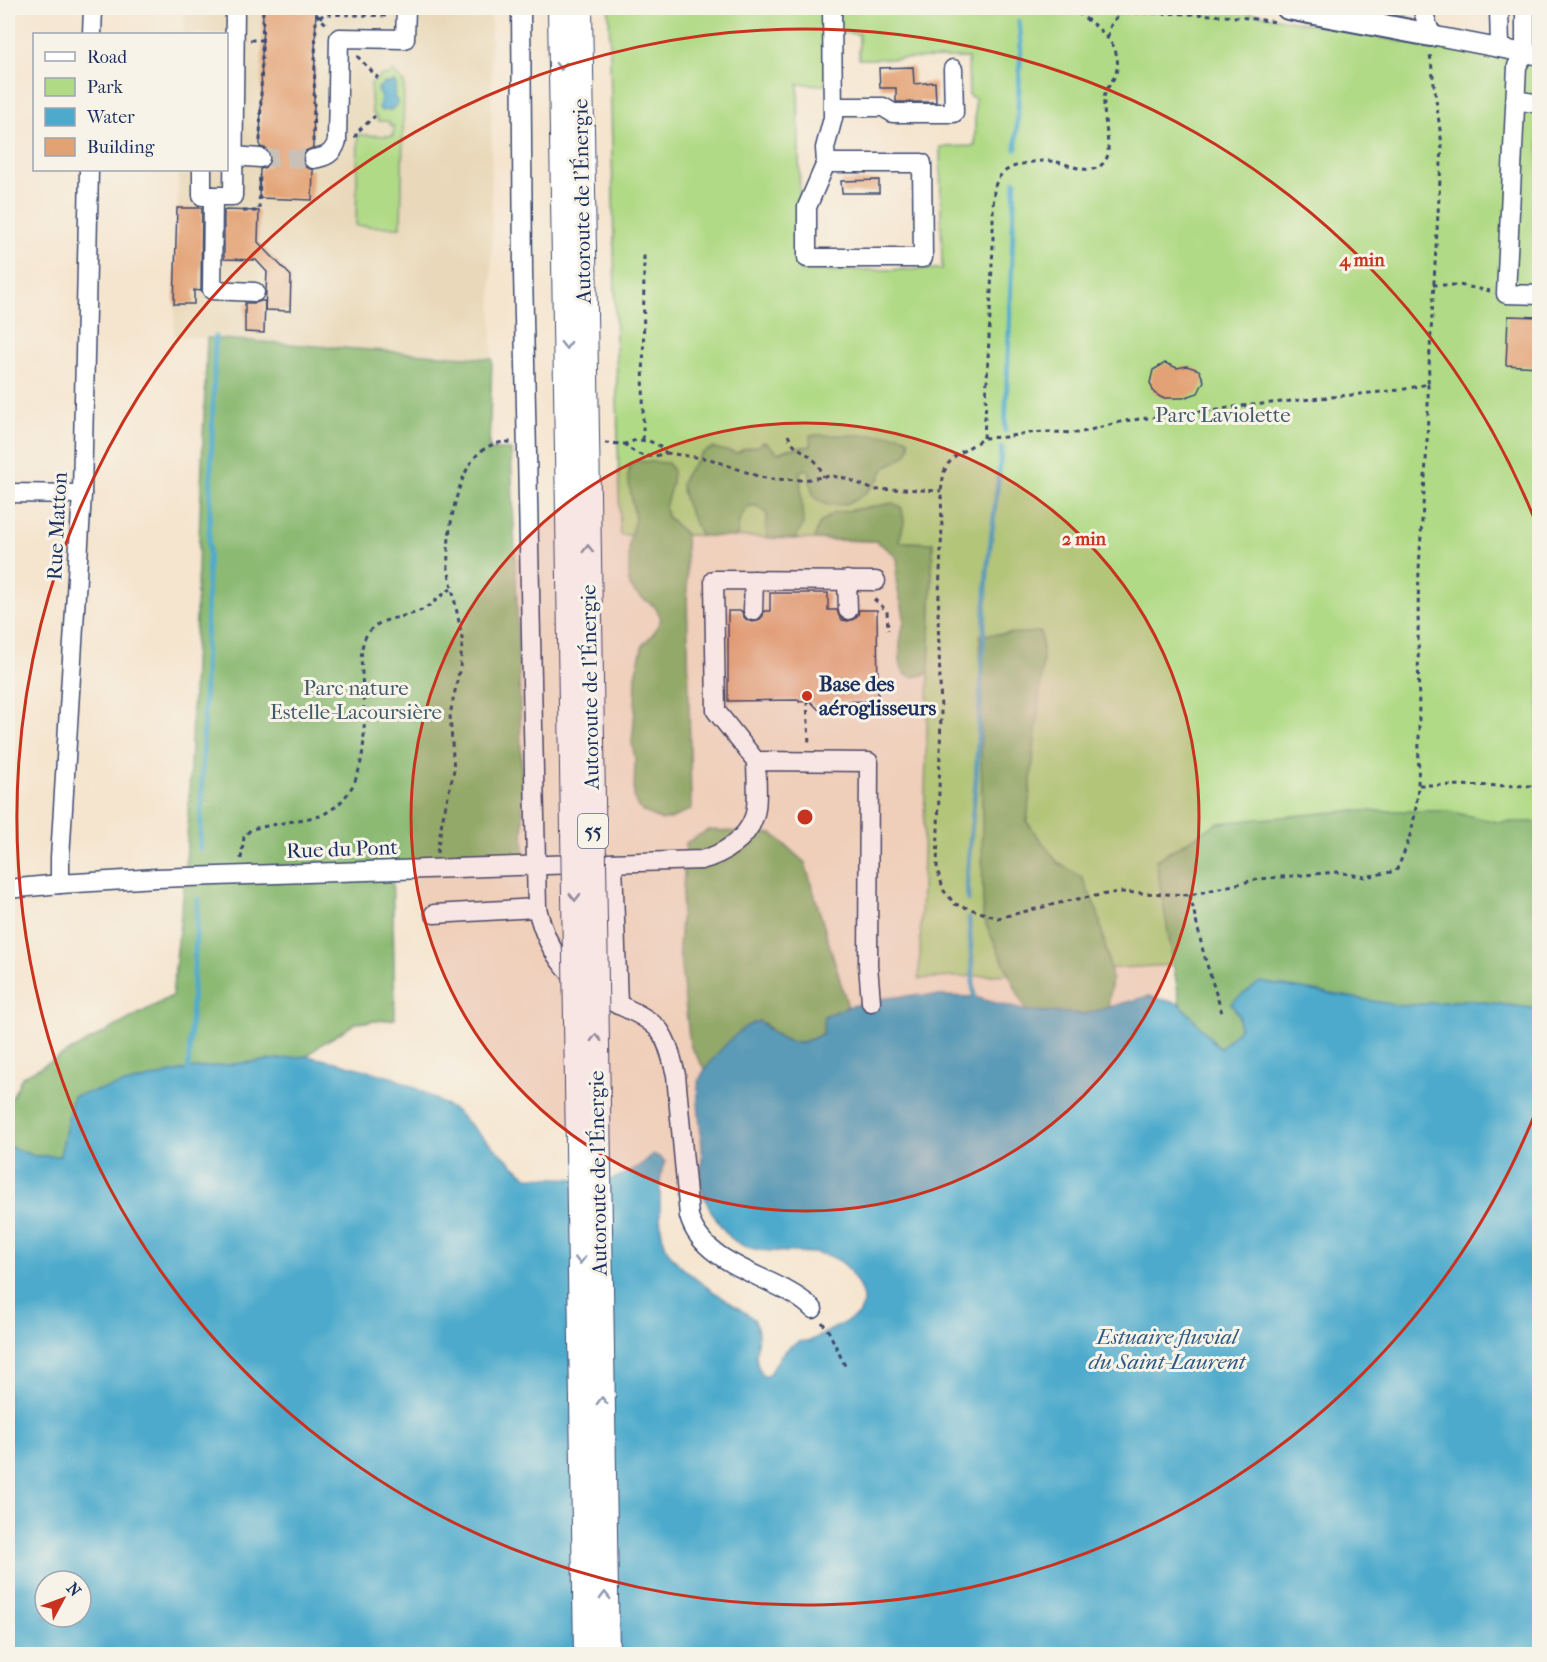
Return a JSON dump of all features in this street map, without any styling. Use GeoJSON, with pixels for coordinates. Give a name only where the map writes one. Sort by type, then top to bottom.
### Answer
{"type":"FeatureCollection","features":[{"type":"Feature","properties":{"kind":"highway","name":"Autoroute de l'Énergie"},"geometry":{"type":"LineString","coordinates":[[561,8],[587,1654]]}},
{"type":"Feature","properties":{"kind":"highway","name":"Autoroute de l'Énergie"},"geometry":{"type":"LineString","coordinates":[[579,8],[606,1654]]}},
{"type":"Feature","properties":{"kind":"main road"},"geometry":{"type":"LineString","coordinates":[[1284,15],[1431,35]]}},
{"type":"Feature","properties":{"kind":"street"},"geometry":{"type":"LineString","coordinates":[[92,33],[93,8]]}},
{"type":"Feature","properties":{"kind":"street"},"geometry":{"type":"LineString","coordinates":[[202,171],[202,196],[233,196],[235,8]]}},
{"type":"Feature","properties":{"kind":"street"},"geometry":{"type":"LineString","coordinates":[[313,159],[330,154],[337,141],[339,38],[405,39],[406,8]]}},
{"type":"Feature","properties":{"kind":"street"},"geometry":{"type":"LineString","coordinates":[[521,8],[535,866],[537,908],[541,927],[557,959],[566,970],[591,989],[650,1022],[660,1031],[666,1042],[672,1057],[679,1099],[689,1216],[694,1232],[704,1243],[727,1260],[796,1296],[813,1309]]}},
{"type":"Feature","properties":{"kind":"street"},"geometry":{"type":"LineString","coordinates":[[826,163],[922,163],[923,258],[807,258],[807,207],[826,163],[825,148],[833,118],[832,8]]}},
{"type":"Feature","properties":{"kind":"street"},"geometry":{"type":"LineString","coordinates":[[1422,8],[1431,35],[1532,55]]}},
{"type":"Feature","properties":{"kind":"street"},"geometry":{"type":"LineString","coordinates":[[1499,8],[1500,48]]}},
{"type":"Feature","properties":{"kind":"street"},"geometry":{"type":"LineString","coordinates":[[1525,8],[1532,55]]}},
{"type":"Feature","properties":{"kind":"street"},"geometry":{"type":"LineString","coordinates":[[1532,55],[1517,66],[1506,294],[1539,295]]}},
{"type":"Feature","properties":{"kind":"street"},"geometry":{"type":"LineString","coordinates":[[833,107],[883,107],[893,113],[954,113],[953,69]]}},
{"type":"Feature","properties":{"kind":"street"},"geometry":{"type":"LineString","coordinates":[[1515,100],[1539,105]]}},
{"type":"Feature","properties":{"kind":"street"},"geometry":{"type":"LineString","coordinates":[[232,156],[260,158]]}},
{"type":"Feature","properties":{"kind":"street","name":"Rue Matton"},"geometry":{"type":"LineString","coordinates":[[60,884],[82,494],[89,171]]}},
{"type":"Feature","properties":{"kind":"street"},"geometry":{"type":"LineString","coordinates":[[213,196],[212,290],[255,292]]}},
{"type":"Feature","properties":{"kind":"street"},"geometry":{"type":"LineString","coordinates":[[8,493],[82,494]]}},
{"type":"Feature","properties":{"kind":"street"},"geometry":{"type":"LineString","coordinates":[[872,1002],[868,965],[868,762],[756,761],[716,711],[714,580],[754,580],[799,586],[847,580],[876,581]]}},
{"type":"Feature","properties":{"kind":"street"},"geometry":{"type":"LineString","coordinates":[[753,611],[754,580]]}},
{"type":"Feature","properties":{"kind":"street"},"geometry":{"type":"LineString","coordinates":[[847,580],[848,610]]}},
{"type":"Feature","properties":{"kind":"street","name":"Rue du Pont"},"geometry":{"type":"LineString","coordinates":[[8,889],[60,884],[274,874],[701,860],[731,847],[750,828],[756,812],[756,761]]}},
{"type":"Feature","properties":{"kind":"street"},"geometry":{"type":"LineString","coordinates":[[613,863],[618,1005]]}},
{"type":"Feature","properties":{"kind":"street"},"geometry":{"type":"LineString","coordinates":[[434,914],[537,908]]}},
{"type":"Feature","properties":{"kind":"path"},"geometry":{"type":"LineString","coordinates":[[234,210],[259,211],[263,8]]}},
{"type":"Feature","properties":{"kind":"path"},"geometry":{"type":"LineString","coordinates":[[1027,8],[1077,12],[1201,14],[1249,18],[1284,15]]}},
{"type":"Feature","properties":{"kind":"path"},"geometry":{"type":"LineString","coordinates":[[984,438],[996,182],[1006,170],[1030,163],[1050,161],[1090,170],[1098,168],[1105,162],[1108,155],[1104,96],[1118,64],[1115,50],[1108,37],[1071,8]]}},
{"type":"Feature","properties":{"kind":"path"},"geometry":{"type":"LineString","coordinates":[[1123,8],[1123,13]]}},
{"type":"Feature","properties":{"kind":"path"},"geometry":{"type":"LineString","coordinates":[[1108,37],[1111,24],[1123,13]]}},
{"type":"Feature","properties":{"kind":"path"},"geometry":{"type":"LineString","coordinates":[[316,14],[329,27]]}},
{"type":"Feature","properties":{"kind":"path"},"geometry":{"type":"LineString","coordinates":[[1428,384],[1400,390],[1124,421],[1079,433],[1028,433],[984,438],[951,460],[944,472],[940,491],[942,526],[938,617],[941,713],[937,869],[944,891],[955,904],[998,918],[1072,900],[1118,892],[1190,896],[1259,879],[1337,872],[1365,877],[1396,871],[1407,849],[1413,828],[1419,785],[1419,570],[1429,419],[1428,384],[1442,145],[1429,51],[1431,35]]}},
{"type":"Feature","properties":{"kind":"path"},"geometry":{"type":"LineString","coordinates":[[244,40],[263,40]]}},
{"type":"Feature","properties":{"kind":"path"},"geometry":{"type":"LineString","coordinates":[[364,64],[378,78]]}},
{"type":"Feature","properties":{"kind":"path"},"geometry":{"type":"LineString","coordinates":[[347,136],[356,136],[356,132],[375,116]]}},
{"type":"Feature","properties":{"kind":"path"},"geometry":{"type":"LineString","coordinates":[[643,440],[644,252]]}},
{"type":"Feature","properties":{"kind":"path"},"geometry":{"type":"LineString","coordinates":[[1433,285],[1459,285],[1506,294]]}},
{"type":"Feature","properties":{"kind":"path"},"geometry":{"type":"LineString","coordinates":[[789,435],[797,449],[814,459],[823,477]]}},
{"type":"Feature","properties":{"kind":"path"},"geometry":{"type":"LineString","coordinates":[[618,444],[643,440],[655,443],[666,453]]}},
{"type":"Feature","properties":{"kind":"path"},"geometry":{"type":"LineString","coordinates":[[436,861],[442,821],[454,770],[450,715],[462,656],[462,637],[451,589],[447,557],[454,513],[462,481],[469,465],[481,450],[499,443],[517,442]]}},
{"type":"Feature","properties":{"kind":"path"},"geometry":{"type":"LineString","coordinates":[[625,444],[642,456],[666,453],[710,459],[771,479],[845,478],[874,490],[940,491]]}},
{"type":"Feature","properties":{"kind":"path"},"geometry":{"type":"LineString","coordinates":[[242,867],[242,842],[245,834],[251,829],[320,816],[329,812],[344,799],[355,780],[363,752],[364,638],[380,622],[420,611],[451,589]]}},
{"type":"Feature","properties":{"kind":"path"},"geometry":{"type":"LineString","coordinates":[[869,599],[875,599],[887,610],[888,630]]}},
{"type":"Feature","properties":{"kind":"path"},"geometry":{"type":"LineString","coordinates":[[807,701],[810,762]]}},
{"type":"Feature","properties":{"kind":"path"},"geometry":{"type":"LineString","coordinates":[[1419,785],[1539,786]]}},
{"type":"Feature","properties":{"kind":"path"},"geometry":{"type":"LineString","coordinates":[[1190,896],[1204,955],[1223,1016]]}},
{"type":"Feature","properties":{"kind":"path"},"geometry":{"type":"LineString","coordinates":[[829,1332],[846,1368]]}},
{"type":"Feature","properties":{"kind":"shaded area"},"geometry":{"type":"Polygon","coordinates":[[[185,8],[491,8],[492,359],[174,336],[179,171],[228,171],[228,33],[184,33],[185,8]]]}},
{"type":"Feature","properties":{"kind":"green space","name":"Parc Laviolette"},"geometry":{"type":"Polygon","coordinates":[[[609,8],[825,8],[826,85],[798,84],[801,271],[942,269],[940,147],[975,146],[975,98],[969,96],[968,58],[859,59],[859,34],[838,32],[840,8],[1226,8],[1424,46],[1431,35],[1539,60],[1539,945],[919,979],[933,543],[620,535],[609,8]]]}},
{"type":"Feature","properties":{"kind":"green space"},"geometry":{"type":"Polygon","coordinates":[[[1331,8],[1407,8],[1408,13],[1404,19],[1331,8]]]}},
{"type":"Feature","properties":{"kind":"green space"},"geometry":{"type":"Polygon","coordinates":[[[393,71],[404,83],[401,227],[356,226],[358,135],[393,136],[394,126],[391,126],[388,121],[379,121],[372,112],[371,84],[382,75],[388,76],[393,71]]]}},
{"type":"Feature","properties":{"kind":"green space","name":"Parc nature Estelle-Lacoursière"},"geometry":{"type":"Polygon","coordinates":[[[207,338],[492,359],[489,450],[511,450],[524,859],[392,863],[395,1019],[356,1023],[307,1056],[189,1069],[74,1096],[60,1156],[34,1156],[8,1146],[8,1106],[22,1077],[172,996],[186,869],[207,338]]]}},
{"type":"Feature","properties":{"kind":"green space"},"geometry":{"type":"Polygon","coordinates":[[[810,435],[900,435],[909,440],[909,447],[905,455],[884,469],[866,492],[844,504],[828,505],[816,498],[810,484],[810,472],[806,469],[800,471],[803,525],[795,539],[767,538],[767,514],[757,506],[750,506],[743,512],[737,537],[701,536],[686,504],[681,485],[685,475],[702,453],[712,448],[737,453],[763,442],[778,453],[788,449],[811,446],[810,435]]]}},
{"type":"Feature","properties":{"kind":"green space"},"geometry":{"type":"Polygon","coordinates":[[[636,461],[668,463],[673,471],[665,507],[667,516],[686,535],[691,809],[671,819],[661,820],[642,811],[636,804],[634,796],[635,759],[632,743],[636,671],[643,644],[654,632],[661,618],[655,607],[635,593],[629,584],[629,543],[635,519],[628,477],[630,465],[636,461]]]}},
{"type":"Feature","properties":{"kind":"green space"},"geometry":{"type":"Polygon","coordinates":[[[893,503],[902,508],[904,522],[899,542],[933,543],[929,673],[915,677],[904,672],[900,661],[900,641],[904,618],[896,582],[898,563],[896,556],[876,541],[814,539],[819,524],[834,513],[893,503]]]}},
{"type":"Feature","properties":{"kind":"green space"},"geometry":{"type":"Polygon","coordinates":[[[1041,632],[1043,658],[1027,822],[1058,863],[1082,877],[1098,913],[1112,978],[1108,1008],[1085,1014],[1026,1011],[983,918],[980,635],[1041,632]]]}},
{"type":"Feature","properties":{"kind":"green space"},"geometry":{"type":"Polygon","coordinates":[[[1346,811],[1448,811],[1496,822],[1539,822],[1539,1009],[1467,1000],[1402,1006],[1260,982],[1239,1016],[1239,1029],[1220,1049],[1180,1004],[1156,860],[1218,823],[1346,811]]]}},
{"type":"Feature","properties":{"kind":"green space"},"geometry":{"type":"Polygon","coordinates":[[[708,830],[773,834],[805,863],[848,1007],[824,1016],[823,1033],[804,1042],[784,1039],[773,1033],[764,1023],[743,1029],[705,1070],[690,1045],[679,949],[686,843],[708,830]]]}},
{"type":"Feature","properties":{"kind":"water"},"geometry":{"type":"Polygon","coordinates":[[[393,81],[396,84],[394,97],[397,104],[391,110],[382,111],[379,108],[381,95],[378,88],[384,83],[393,81]]]}},
{"type":"Feature","properties":{"kind":"water","name":"Estuaire fluvial du Saint-Laurent"},"geometry":{"type":"Polygon","coordinates":[[[1260,982],[1402,1006],[1467,1000],[1539,1009],[1539,1654],[8,1654],[8,1146],[34,1156],[60,1156],[73,1096],[189,1069],[307,1056],[394,1078],[419,1090],[456,1111],[527,1177],[611,1180],[631,1171],[653,1154],[665,1162],[660,1182],[660,1215],[667,1249],[694,1278],[754,1319],[758,1333],[757,1361],[764,1377],[770,1374],[781,1355],[791,1346],[812,1340],[859,1315],[863,1300],[859,1287],[846,1266],[835,1258],[806,1252],[757,1250],[742,1245],[730,1237],[712,1213],[702,1192],[699,1081],[725,1046],[748,1025],[759,1021],[771,1032],[786,1040],[804,1042],[823,1033],[824,1016],[848,1007],[885,998],[915,995],[974,997],[1026,1011],[1085,1014],[1148,996],[1180,1004],[1220,1049],[1239,1029],[1239,1016],[1231,1003],[1260,982]]]}},
{"type":"Feature","properties":{"kind":"building"},"geometry":{"type":"Polygon","coordinates":[[[263,8],[316,8],[313,148],[305,151],[302,156],[305,167],[313,170],[312,200],[259,198],[260,169],[269,165],[271,158],[267,149],[260,147],[263,8]]]}},
{"type":"Feature","properties":{"kind":"building"},"geometry":{"type":"Polygon","coordinates":[[[913,67],[914,84],[935,82],[936,102],[896,102],[896,88],[880,88],[879,68],[913,67]]]}},
{"type":"Feature","properties":{"kind":"building"},"geometry":{"type":"Polygon","coordinates":[[[879,180],[879,193],[842,193],[841,181],[879,180]]]}},
{"type":"Feature","properties":{"kind":"building"},"geometry":{"type":"Polygon","coordinates":[[[177,208],[202,208],[201,291],[194,290],[194,304],[174,304],[177,208]]]}},
{"type":"Feature","properties":{"kind":"building"},"geometry":{"type":"Polygon","coordinates":[[[224,210],[259,211],[258,242],[291,276],[290,311],[265,310],[267,272],[256,260],[224,259],[224,210]]]}},
{"type":"Feature","properties":{"kind":"building"},"geometry":{"type":"Polygon","coordinates":[[[265,301],[264,333],[245,332],[245,303],[265,301]]]}},
{"type":"Feature","properties":{"kind":"building"},"geometry":{"type":"Polygon","coordinates":[[[1508,316],[1539,317],[1539,367],[1506,365],[1508,316]]]}},
{"type":"Feature","properties":{"kind":"building"},"geometry":{"type":"Polygon","coordinates":[[[1165,363],[1177,368],[1187,366],[1199,370],[1204,381],[1198,393],[1183,398],[1162,398],[1154,393],[1150,383],[1153,370],[1165,363]]]}},
{"type":"Feature","properties":{"kind":"building"},"geometry":{"type":"Polygon","coordinates":[[[770,593],[828,593],[828,610],[837,610],[842,620],[848,621],[858,615],[859,610],[877,610],[878,701],[822,702],[821,712],[810,701],[728,701],[728,611],[742,611],[747,620],[758,621],[764,611],[770,611],[770,593]]]}},
{"type":"Feature","properties":{"kind":"waterway"},"geometry":{"type":"LineString","coordinates":[[1016,149],[1021,44],[1019,21]]}},
{"type":"Feature","properties":{"kind":"waterway"},"geometry":{"type":"LineString","coordinates":[[1005,431],[1015,181]]}},
{"type":"Feature","properties":{"kind":"waterway"},"geometry":{"type":"LineString","coordinates":[[200,849],[215,337]]}},
{"type":"Feature","properties":{"kind":"waterway"},"geometry":{"type":"LineString","coordinates":[[968,900],[967,877],[976,779],[987,573],[1002,448]]}},
{"type":"Feature","properties":{"kind":"waterway"},"geometry":{"type":"LineString","coordinates":[[188,1074],[198,899]]}},
{"type":"Feature","properties":{"kind":"waterway"},"geometry":{"type":"LineString","coordinates":[[969,918],[974,997]]}},
{"type":"Feature","properties":{"kind":"tunnel"},"geometry":{"type":"LineString","coordinates":[[260,158],[313,159]]}},
{"type":"Feature","properties":{"kind":"place","name":"Base des aéroglisseurs"},"geometry":{"type":"Point","coordinates":[807,696]}}]}
